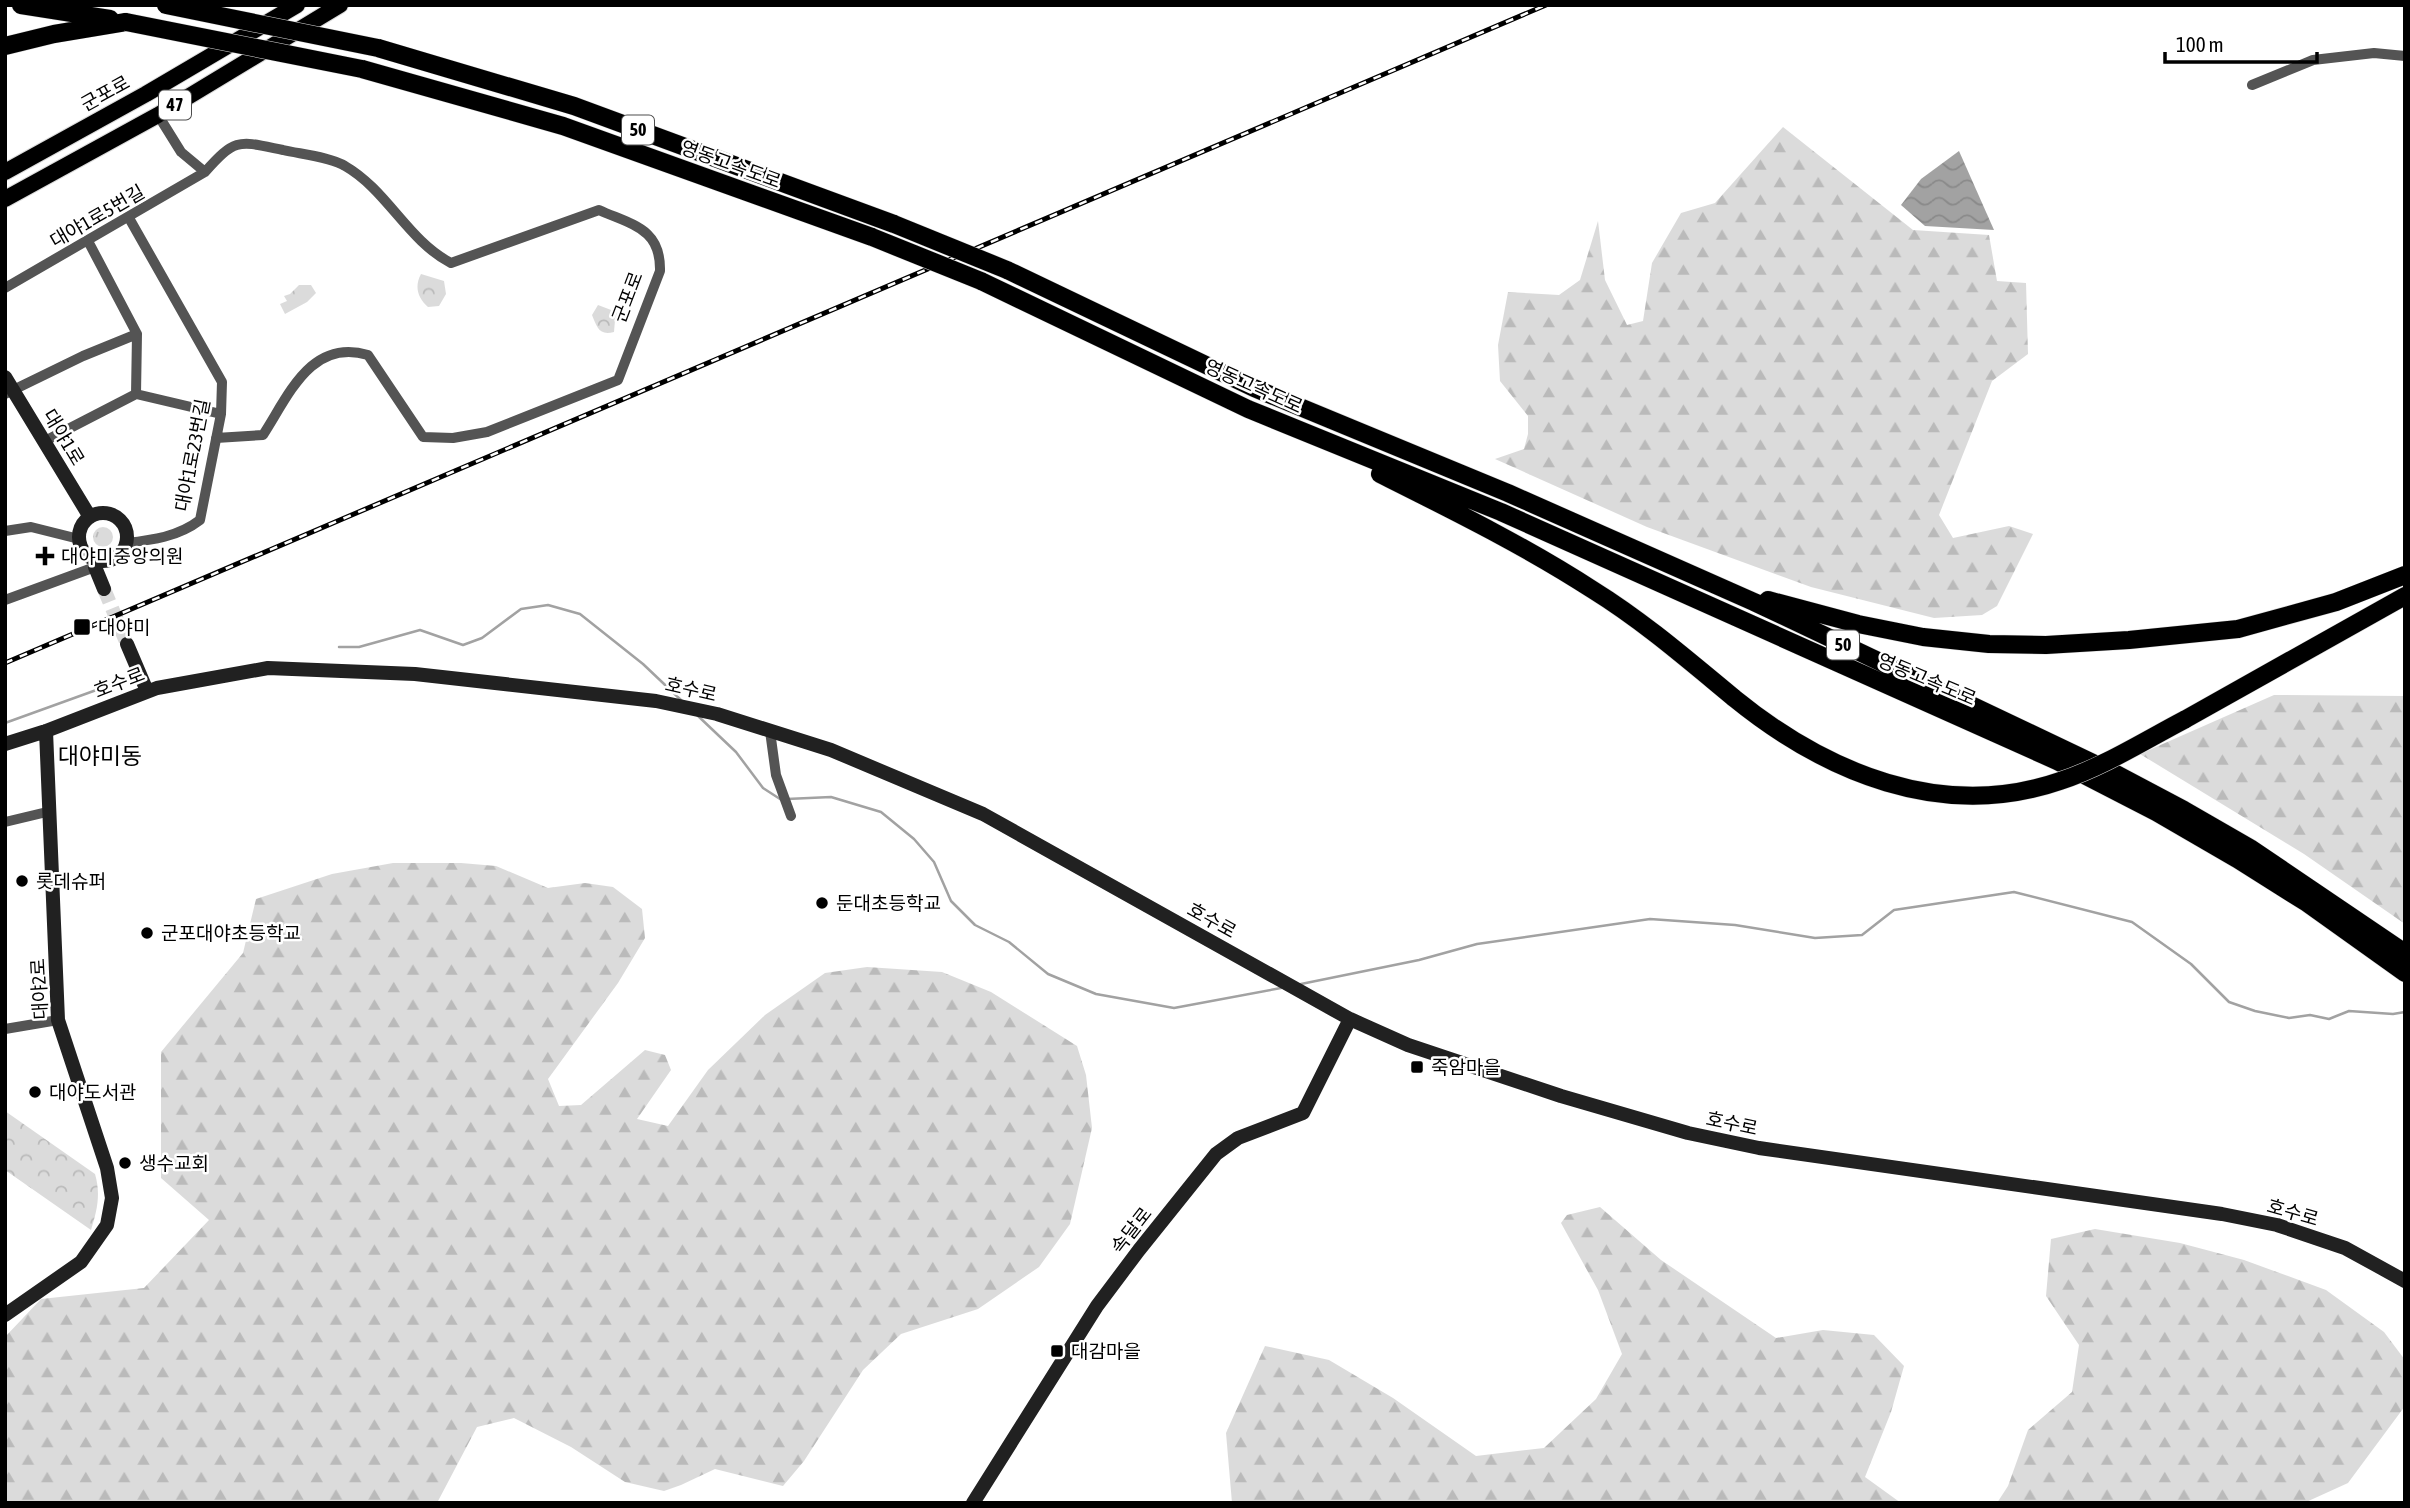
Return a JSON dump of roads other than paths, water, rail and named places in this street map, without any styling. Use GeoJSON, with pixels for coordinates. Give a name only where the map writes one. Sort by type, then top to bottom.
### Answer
{"type":"FeatureCollection","features":[{"type":"Feature","properties":{"kind":"highway","name":"영동고속도로"},"geometry":{"type":"LineString","coordinates":[[20,5],[126,22],[362,69],[563,126],[872,237],[981,281],[1248,409],[1500,512],[2057,761],[2156,812],[2238,859],[2402,964]]}},
{"type":"Feature","properties":{"kind":"highway","name":"영동고속도로"},"geometry":{"type":"LineString","coordinates":[[166,5],[378,48],[574,106],[894,224],[1007,270],[1254,388],[1508,493],[1714,584],[2035,734],[2184,810],[2250,848],[2402,964]]}},
{"type":"Feature","properties":{"kind":"highway"},"geometry":{"type":"LineString","coordinates":[[5,46],[54,34],[126,22]]}},
{"type":"Feature","properties":{"kind":"highway"},"geometry":{"type":"LineString","coordinates":[[1248,409],[1459,513],[1562,571],[1647,627],[1734,698],[1791,740],[1856,773],[1908,789],[1949,795],[2009,794],[2061,781],[2184,720],[2405,596]]}},
{"type":"Feature","properties":{"kind":"highway"},"geometry":{"type":"LineString","coordinates":[[1714,584],[1858,624],[1923,637],[2046,645],[2238,629],[2336,602],[2405,575]]}},
{"type":"Feature","properties":{"kind":"main road","name":"군포로"},"geometry":{"type":"LineString","coordinates":[[5,172],[146,94],[297,5]]}},
{"type":"Feature","properties":{"kind":"main road","name":"47"},"geometry":{"type":"LineString","coordinates":[[5,199],[158,116],[340,5]]}},
{"type":"Feature","properties":{"kind":"street"},"geometry":{"type":"LineString","coordinates":[[2252,85],[2313,60],[2374,53],[2405,56]]}},
{"type":"Feature","properties":{"kind":"street"},"geometry":{"type":"LineString","coordinates":[[158,116],[181,152],[205,172]]}},
{"type":"Feature","properties":{"kind":"street","name":"군포로"},"geometry":{"type":"LineString","coordinates":[[205,172],[224,151],[243,141],[344,165],[375,190],[435,255],[451,263],[599,210],[645,231],[656,242],[660,260],[660,271],[618,380],[487,432],[453,439],[423,437],[368,355],[354,351],[334,352],[318,360],[300,378],[263,435],[216,438]]}},
{"type":"Feature","properties":{"kind":"street","name":"대야1로5번길"},"geometry":{"type":"LineString","coordinates":[[5,288],[205,172]]}},
{"type":"Feature","properties":{"kind":"street","name":"대야1로23번길"},"geometry":{"type":"LineString","coordinates":[[126,543],[159,540],[191,527],[200,520],[220,414],[222,382],[129,218]]}},
{"type":"Feature","properties":{"kind":"street"},"geometry":{"type":"LineString","coordinates":[[88,241],[137,334],[136,394]]}},
{"type":"Feature","properties":{"kind":"street"},"geometry":{"type":"LineString","coordinates":[[9,392],[83,356],[137,334]]}},
{"type":"Feature","properties":{"kind":"street","name":"대야1로"},"geometry":{"type":"LineString","coordinates":[[5,377],[9,392],[90,516]]}},
{"type":"Feature","properties":{"kind":"street"},"geometry":{"type":"LineString","coordinates":[[43,442],[136,394],[220,414]]}},
{"type":"Feature","properties":{"kind":"street"},"geometry":{"type":"LineString","coordinates":[[7,596],[96,564],[105,561],[118,555],[126,543],[127,534],[117,518],[99,513],[90,516],[81,526],[79,539],[85,553],[96,564],[104,589]]}},
{"type":"Feature","properties":{"kind":"street"},"geometry":{"type":"LineString","coordinates":[[5,531],[31,527],[79,539]]}},
{"type":"Feature","properties":{"kind":"street"},"geometry":{"type":"LineString","coordinates":[[127,644],[147,691]]}},
{"type":"Feature","properties":{"kind":"street","name":"호수로"},"geometry":{"type":"LineString","coordinates":[[5,744],[157,688],[268,668],[415,674],[656,701],[717,714],[831,750],[983,814],[1331,1009],[1408,1045],[1561,1096],[1688,1133],[1759,1149],[2244,1218],[2277,1225],[2345,1248],[2405,1281]]}},
{"type":"Feature","properties":{"kind":"street","name":"대야2로"},"geometry":{"type":"LineString","coordinates":[[5,1315],[81,1262],[107,1225],[112,1198],[107,1168],[58,1020],[46,731]]}},
{"type":"Feature","properties":{"kind":"street"},"geometry":{"type":"LineString","coordinates":[[770,731],[776,775],[791,816]]}},
{"type":"Feature","properties":{"kind":"street"},"geometry":{"type":"LineString","coordinates":[[5,822],[51,811]]}},
{"type":"Feature","properties":{"kind":"street","name":"속달로"},"geometry":{"type":"LineString","coordinates":[[973,1503],[1097,1306],[1139,1250],[1216,1154],[1238,1138],[1303,1113],[1350,1019]]}},
{"type":"Feature","properties":{"kind":"street"},"geometry":{"type":"LineString","coordinates":[[5,1028],[58,1020]]}},
{"type":"Feature","properties":{"kind":"water"},"geometry":{"type":"Polygon","coordinates":[[[1959,151],[1994,230],[1925,226],[1901,205],[1921,179],[1959,151]]]}},
{"type":"Feature","properties":{"kind":"waterway"},"geometry":{"type":"LineString","coordinates":[[339,647],[359,647],[420,630],[463,645],[482,638],[521,609],[548,605],[580,614],[643,664],[682,701]]}},
{"type":"Feature","properties":{"kind":"waterway"},"geometry":{"type":"LineString","coordinates":[[5,723],[113,684]]}},
{"type":"Feature","properties":{"kind":"waterway"},"geometry":{"type":"LineString","coordinates":[[697,715],[736,752],[763,788],[780,799]]}},
{"type":"Feature","properties":{"kind":"waterway"},"geometry":{"type":"LineString","coordinates":[[787,799],[831,797],[881,812],[914,839],[934,862],[951,901],[975,925],[1009,942],[1048,974],[1096,994],[1174,1008],[1281,988]]}},
{"type":"Feature","properties":{"kind":"waterway"},"geometry":{"type":"LineString","coordinates":[[1301,984],[1419,960],[1477,944],[1650,919],[1735,925],[1815,938],[1862,935],[1894,910],[2014,892],[2132,922],[2191,964],[2229,1002],[2255,1011],[2289,1018],[2310,1015],[2329,1019],[2349,1011],[2393,1014],[2405,1012]]}},
{"type":"Feature","properties":{"kind":"tunnel"},"geometry":{"type":"LineString","coordinates":[[104,589],[127,644]]}},
{"type":"Feature","properties":{"kind":"railway"},"geometry":{"type":"LineString","coordinates":[[5,663],[1546,5]]}},
{"type":"Feature","properties":{"kind":"place","name":"대야미중앙의원"},"geometry":{"type":"Point","coordinates":[45,556]}},
{"type":"Feature","properties":{"kind":"place","name":"대야미"},"geometry":{"type":"Point","coordinates":[82,627]}},
{"type":"Feature","properties":{"kind":"place","name":"롯데슈퍼"},"geometry":{"type":"Point","coordinates":[22,881]}},
{"type":"Feature","properties":{"kind":"place","name":"둔대초등학교"},"geometry":{"type":"Point","coordinates":[822,903]}},
{"type":"Feature","properties":{"kind":"place","name":"군포대야초등학교"},"geometry":{"type":"Point","coordinates":[147,933]}},
{"type":"Feature","properties":{"kind":"place","name":"죽암마을"},"geometry":{"type":"Point","coordinates":[1417,1067]}},
{"type":"Feature","properties":{"kind":"place","name":"대야도서관"},"geometry":{"type":"Point","coordinates":[35,1092]}},
{"type":"Feature","properties":{"kind":"place","name":"생수교회"},"geometry":{"type":"Point","coordinates":[125,1163]}},
{"type":"Feature","properties":{"kind":"place","name":"대감마을"},"geometry":{"type":"Point","coordinates":[1057,1351]}},
{"type":"Feature","properties":{"kind":"district","name":"대야미동"},"geometry":{"type":"Point","coordinates":[100,756]}}]}
